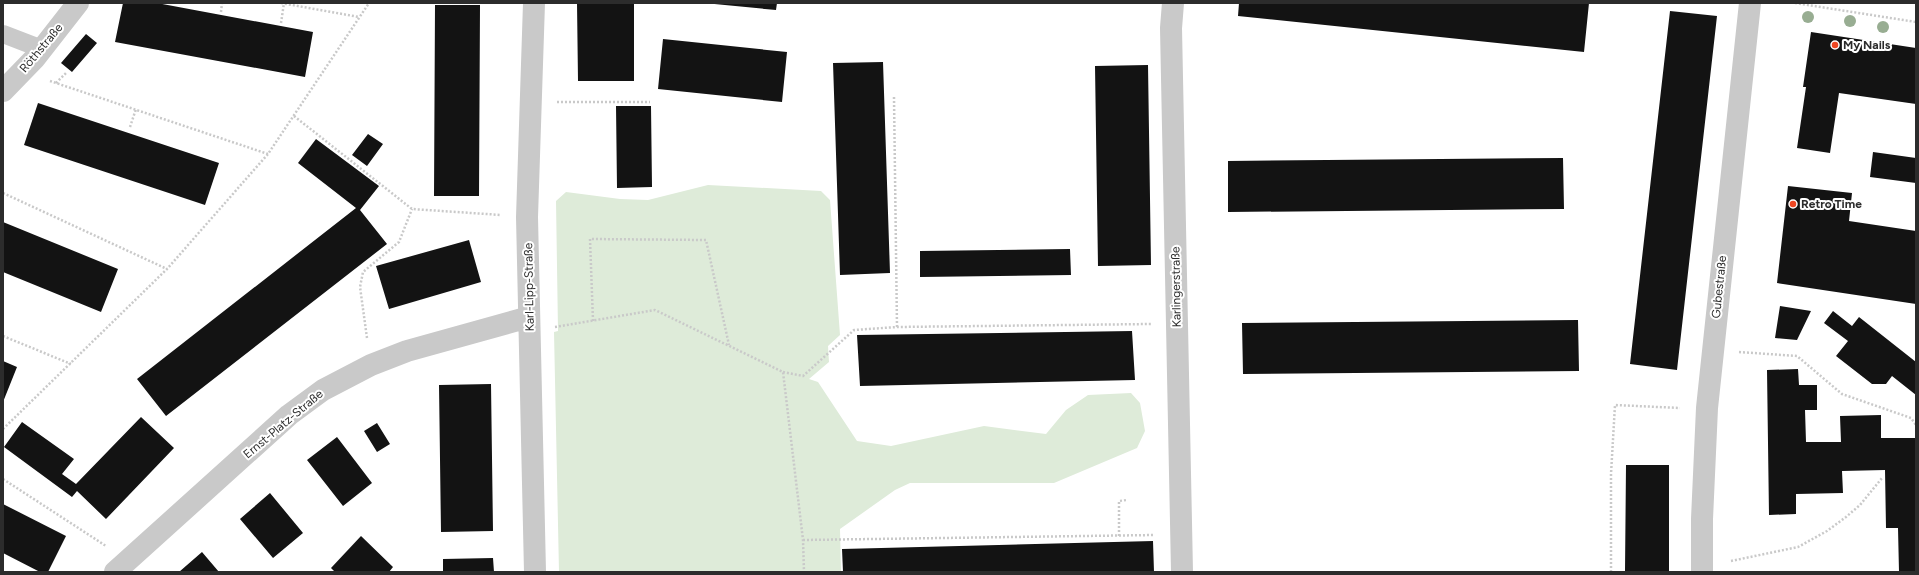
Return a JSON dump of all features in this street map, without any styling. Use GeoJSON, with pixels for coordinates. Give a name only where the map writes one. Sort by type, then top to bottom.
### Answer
{"type":"FeatureCollection","features":[{"type":"Feature","properties":{"kind":"street","name":"Röthstraße"},"geometry":{"type":"LineString","coordinates":[[3,91],[39,54],[78,3]]}},
{"type":"Feature","properties":{"kind":"street","name":"Karl-Lipp-Straße"},"geometry":{"type":"LineString","coordinates":[[534,3],[528,217],[529,325],[536,572]]}},
{"type":"Feature","properties":{"kind":"street","name":"Karlingerstraße"},"geometry":{"type":"LineString","coordinates":[[1173,3],[1171,28],[1182,572]]}},
{"type":"Feature","properties":{"kind":"street","name":"Gubestraße"},"geometry":{"type":"LineString","coordinates":[[1702,572],[1702,519],[1707,408],[1750,3]]}},
{"type":"Feature","properties":{"kind":"street","name":"Ernst-Platz-Straße"},"geometry":{"type":"LineString","coordinates":[[121,566],[290,415],[323,390],[371,365],[407,351],[529,325]]}},
{"type":"Feature","properties":{"kind":"lane"},"geometry":{"type":"LineString","coordinates":[[3,34],[39,54]]}},
{"type":"Feature","properties":{"kind":"path"},"geometry":{"type":"LineString","coordinates":[[221,12],[222,3]]}},
{"type":"Feature","properties":{"kind":"path"},"geometry":{"type":"LineString","coordinates":[[281,23],[283,3],[359,17]]}},
{"type":"Feature","properties":{"kind":"path"},"geometry":{"type":"LineString","coordinates":[[3,429],[166,270],[268,154],[369,3]]}},
{"type":"Feature","properties":{"kind":"path"},"geometry":{"type":"LineString","coordinates":[[1795,3],[1916,22]]}},
{"type":"Feature","properties":{"kind":"path"},"geometry":{"type":"LineString","coordinates":[[39,54],[41,78],[268,154]]}},
{"type":"Feature","properties":{"kind":"path"},"geometry":{"type":"LineString","coordinates":[[56,83],[67,72]]}},
{"type":"Feature","properties":{"kind":"path"},"geometry":{"type":"LineString","coordinates":[[894,97],[897,327]]}},
{"type":"Feature","properties":{"kind":"path"},"geometry":{"type":"LineString","coordinates":[[550,102],[650,102]]}},
{"type":"Feature","properties":{"kind":"path"},"geometry":{"type":"LineString","coordinates":[[130,127],[136,109]]}},
{"type":"Feature","properties":{"kind":"path"},"geometry":{"type":"LineString","coordinates":[[294,116],[412,209],[528,217]]}},
{"type":"Feature","properties":{"kind":"path"},"geometry":{"type":"LineString","coordinates":[[3,193],[166,270]]}},
{"type":"Feature","properties":{"kind":"path"},"geometry":{"type":"LineString","coordinates":[[371,365],[360,288],[362,272],[399,242],[412,209]]}},
{"type":"Feature","properties":{"kind":"path"},"geometry":{"type":"LineString","coordinates":[[593,321],[590,239],[706,240],[729,345]]}},
{"type":"Feature","properties":{"kind":"path"},"geometry":{"type":"LineString","coordinates":[[529,325],[593,321],[655,310],[783,372],[803,376],[854,330],[897,327],[1155,324]]}},
{"type":"Feature","properties":{"kind":"path"},"geometry":{"type":"LineString","coordinates":[[3,336],[71,364]]}},
{"type":"Feature","properties":{"kind":"path"},"geometry":{"type":"LineString","coordinates":[[1713,350],[1797,356],[1842,394],[1911,418],[1916,425]]}},
{"type":"Feature","properties":{"kind":"path"},"geometry":{"type":"LineString","coordinates":[[783,372],[804,540],[804,572]]}},
{"type":"Feature","properties":{"kind":"path"},"geometry":{"type":"LineString","coordinates":[[1611,572],[1611,474],[1615,405],[1707,408]]}},
{"type":"Feature","properties":{"kind":"path"},"geometry":{"type":"LineString","coordinates":[[1731,560],[1798,547],[1827,531],[1846,517],[1860,505],[1882,478]]}},
{"type":"Feature","properties":{"kind":"path"},"geometry":{"type":"LineString","coordinates":[[3,479],[121,566]]}},
{"type":"Feature","properties":{"kind":"path"},"geometry":{"type":"LineString","coordinates":[[1119,536],[1119,500],[1127,500]]}},
{"type":"Feature","properties":{"kind":"path"},"geometry":{"type":"LineString","coordinates":[[804,540],[1159,535]]}},
{"type":"Feature","properties":{"kind":"green space"},"geometry":{"type":"Polygon","coordinates":[[[708,185],[821,191],[830,200],[840,335],[828,346],[829,362],[809,379],[818,382],[857,441],[891,446],[984,426],[1046,434],[1066,410],[1088,395],[1131,393],[1140,403],[1145,431],[1137,448],[1054,483],[910,483],[895,490],[840,529],[841,572],[559,572],[554,332],[558,331],[556,201],[566,192],[620,199],[648,200],[708,185]]]}},
{"type":"Feature","properties":{"kind":"building"},"geometry":{"type":"Polygon","coordinates":[[[123,3],[157,3],[313,32],[305,77],[115,42],[123,3]]]}},
{"type":"Feature","properties":{"kind":"building"},"geometry":{"type":"Polygon","coordinates":[[[577,3],[634,3],[634,81],[578,81],[577,3]]]}},
{"type":"Feature","properties":{"kind":"building"},"geometry":{"type":"Polygon","coordinates":[[[704,3],[777,3],[776,10],[704,3]]]}},
{"type":"Feature","properties":{"kind":"building"},"geometry":{"type":"Polygon","coordinates":[[[1239,3],[1589,3],[1584,52],[1238,16],[1239,3]]]}},
{"type":"Feature","properties":{"kind":"building"},"geometry":{"type":"Polygon","coordinates":[[[435,5],[480,5],[479,196],[434,196],[435,5]]]}},
{"type":"Feature","properties":{"kind":"building"},"geometry":{"type":"Polygon","coordinates":[[[1670,11],[1717,16],[1677,370],[1630,364],[1670,11]]]}},
{"type":"Feature","properties":{"kind":"building"},"geometry":{"type":"Polygon","coordinates":[[[1811,32],[1916,48],[1916,104],[1839,93],[1830,153],[1797,148],[1806,87],[1803,87],[1811,32]]]}},
{"type":"Feature","properties":{"kind":"building"},"geometry":{"type":"Polygon","coordinates":[[[86,34],[97,43],[72,72],[61,63],[86,34]]]}},
{"type":"Feature","properties":{"kind":"building"},"geometry":{"type":"Polygon","coordinates":[[[663,39],[787,52],[782,102],[658,89],[663,39]]]}},
{"type":"Feature","properties":{"kind":"building"},"geometry":{"type":"Polygon","coordinates":[[[883,62],[890,273],[840,275],[833,63],[883,62]]]}},
{"type":"Feature","properties":{"kind":"building"},"geometry":{"type":"Polygon","coordinates":[[[1148,65],[1151,265],[1098,266],[1095,66],[1148,65]]]}},
{"type":"Feature","properties":{"kind":"building"},"geometry":{"type":"Polygon","coordinates":[[[38,103],[219,163],[205,205],[24,145],[38,103]]]}},
{"type":"Feature","properties":{"kind":"building"},"geometry":{"type":"Polygon","coordinates":[[[616,106],[651,106],[652,187],[617,188],[616,106]]]}},
{"type":"Feature","properties":{"kind":"building"},"geometry":{"type":"Polygon","coordinates":[[[368,134],[383,144],[367,166],[352,155],[368,134]]]}},
{"type":"Feature","properties":{"kind":"building"},"geometry":{"type":"Polygon","coordinates":[[[316,139],[379,186],[360,210],[387,244],[166,416],[137,379],[356,208],[298,163],[316,139]]]}},
{"type":"Feature","properties":{"kind":"building"},"geometry":{"type":"Polygon","coordinates":[[[1873,152],[1916,158],[1916,183],[1870,177],[1873,152]]]}},
{"type":"Feature","properties":{"kind":"building"},"geometry":{"type":"Polygon","coordinates":[[[1563,158],[1564,209],[1228,212],[1228,161],[1563,158]]]}},
{"type":"Feature","properties":{"kind":"building"},"geometry":{"type":"Polygon","coordinates":[[[1788,186],[1852,193],[1849,221],[1916,231],[1916,304],[1777,283],[1788,186]]]}},
{"type":"Feature","properties":{"kind":"building"},"geometry":{"type":"Polygon","coordinates":[[[3,222],[118,269],[101,312],[3,272],[3,222]]]}},
{"type":"Feature","properties":{"kind":"building"},"geometry":{"type":"Polygon","coordinates":[[[469,240],[481,282],[389,309],[376,266],[469,240]]]}},
{"type":"Feature","properties":{"kind":"building"},"geometry":{"type":"Polygon","coordinates":[[[1070,249],[1071,275],[920,277],[920,251],[1070,249]]]}},
{"type":"Feature","properties":{"kind":"building"},"geometry":{"type":"Polygon","coordinates":[[[1780,306],[1811,311],[1797,340],[1775,338],[1780,306]]]}},
{"type":"Feature","properties":{"kind":"building"},"geometry":{"type":"Polygon","coordinates":[[[1833,311],[1852,326],[1859,317],[1916,362],[1916,395],[1892,376],[1886,384],[1872,384],[1836,356],[1848,341],[1824,323],[1833,311]]]}},
{"type":"Feature","properties":{"kind":"building"},"geometry":{"type":"Polygon","coordinates":[[[1578,320],[1579,371],[1243,374],[1242,323],[1578,320]]]}},
{"type":"Feature","properties":{"kind":"building"},"geometry":{"type":"Polygon","coordinates":[[[1132,331],[1135,380],[860,386],[857,335],[1132,331]]]}},
{"type":"Feature","properties":{"kind":"building"},"geometry":{"type":"Polygon","coordinates":[[[3,361],[17,367],[3,402],[3,361]]]}},
{"type":"Feature","properties":{"kind":"building"},"geometry":{"type":"Polygon","coordinates":[[[1798,369],[1799,385],[1817,385],[1817,410],[1805,410],[1806,442],[1841,442],[1840,416],[1881,415],[1881,438],[1916,438],[1916,572],[1899,572],[1898,528],[1886,528],[1885,470],[1842,471],[1843,493],[1796,494],[1796,514],[1769,515],[1767,370],[1798,369]]]}},
{"type":"Feature","properties":{"kind":"building"},"geometry":{"type":"Polygon","coordinates":[[[491,384],[493,531],[441,532],[439,385],[491,384]]]}},
{"type":"Feature","properties":{"kind":"building"},"geometry":{"type":"Polygon","coordinates":[[[141,417],[174,448],[106,519],[77,491],[72,497],[4,447],[22,422],[74,459],[62,474],[76,484],[141,417]]]}},
{"type":"Feature","properties":{"kind":"building"},"geometry":{"type":"Polygon","coordinates":[[[377,423],[390,444],[377,452],[364,431],[377,423]]]}},
{"type":"Feature","properties":{"kind":"building"},"geometry":{"type":"Polygon","coordinates":[[[337,437],[372,483],[343,506],[307,460],[337,437]]]}},
{"type":"Feature","properties":{"kind":"building"},"geometry":{"type":"Polygon","coordinates":[[[1626,465],[1669,465],[1669,572],[1625,572],[1626,465]]]}},
{"type":"Feature","properties":{"kind":"building"},"geometry":{"type":"Polygon","coordinates":[[[270,493],[303,533],[273,558],[240,519],[270,493]]]}},
{"type":"Feature","properties":{"kind":"building"},"geometry":{"type":"Polygon","coordinates":[[[3,504],[66,536],[48,572],[40,572],[3,553],[3,504]]]}},
{"type":"Feature","properties":{"kind":"building"},"geometry":{"type":"Polygon","coordinates":[[[361,536],[393,567],[389,572],[335,572],[331,568],[361,536]]]}},
{"type":"Feature","properties":{"kind":"building"},"geometry":{"type":"Polygon","coordinates":[[[1153,541],[1154,572],[843,572],[842,549],[1153,541]]]}},
{"type":"Feature","properties":{"kind":"building"},"geometry":{"type":"Polygon","coordinates":[[[202,552],[219,572],[179,572],[202,552]]]}},
{"type":"Feature","properties":{"kind":"building"},"geometry":{"type":"Polygon","coordinates":[[[493,558],[494,572],[443,572],[443,559],[493,558]]]}},
{"type":"Feature","properties":{"kind":"place","name":"My Nails"},"geometry":{"type":"Point","coordinates":[1835,45]}},
{"type":"Feature","properties":{"kind":"place","name":"Retro Time"},"geometry":{"type":"Point","coordinates":[1793,204]}}]}
